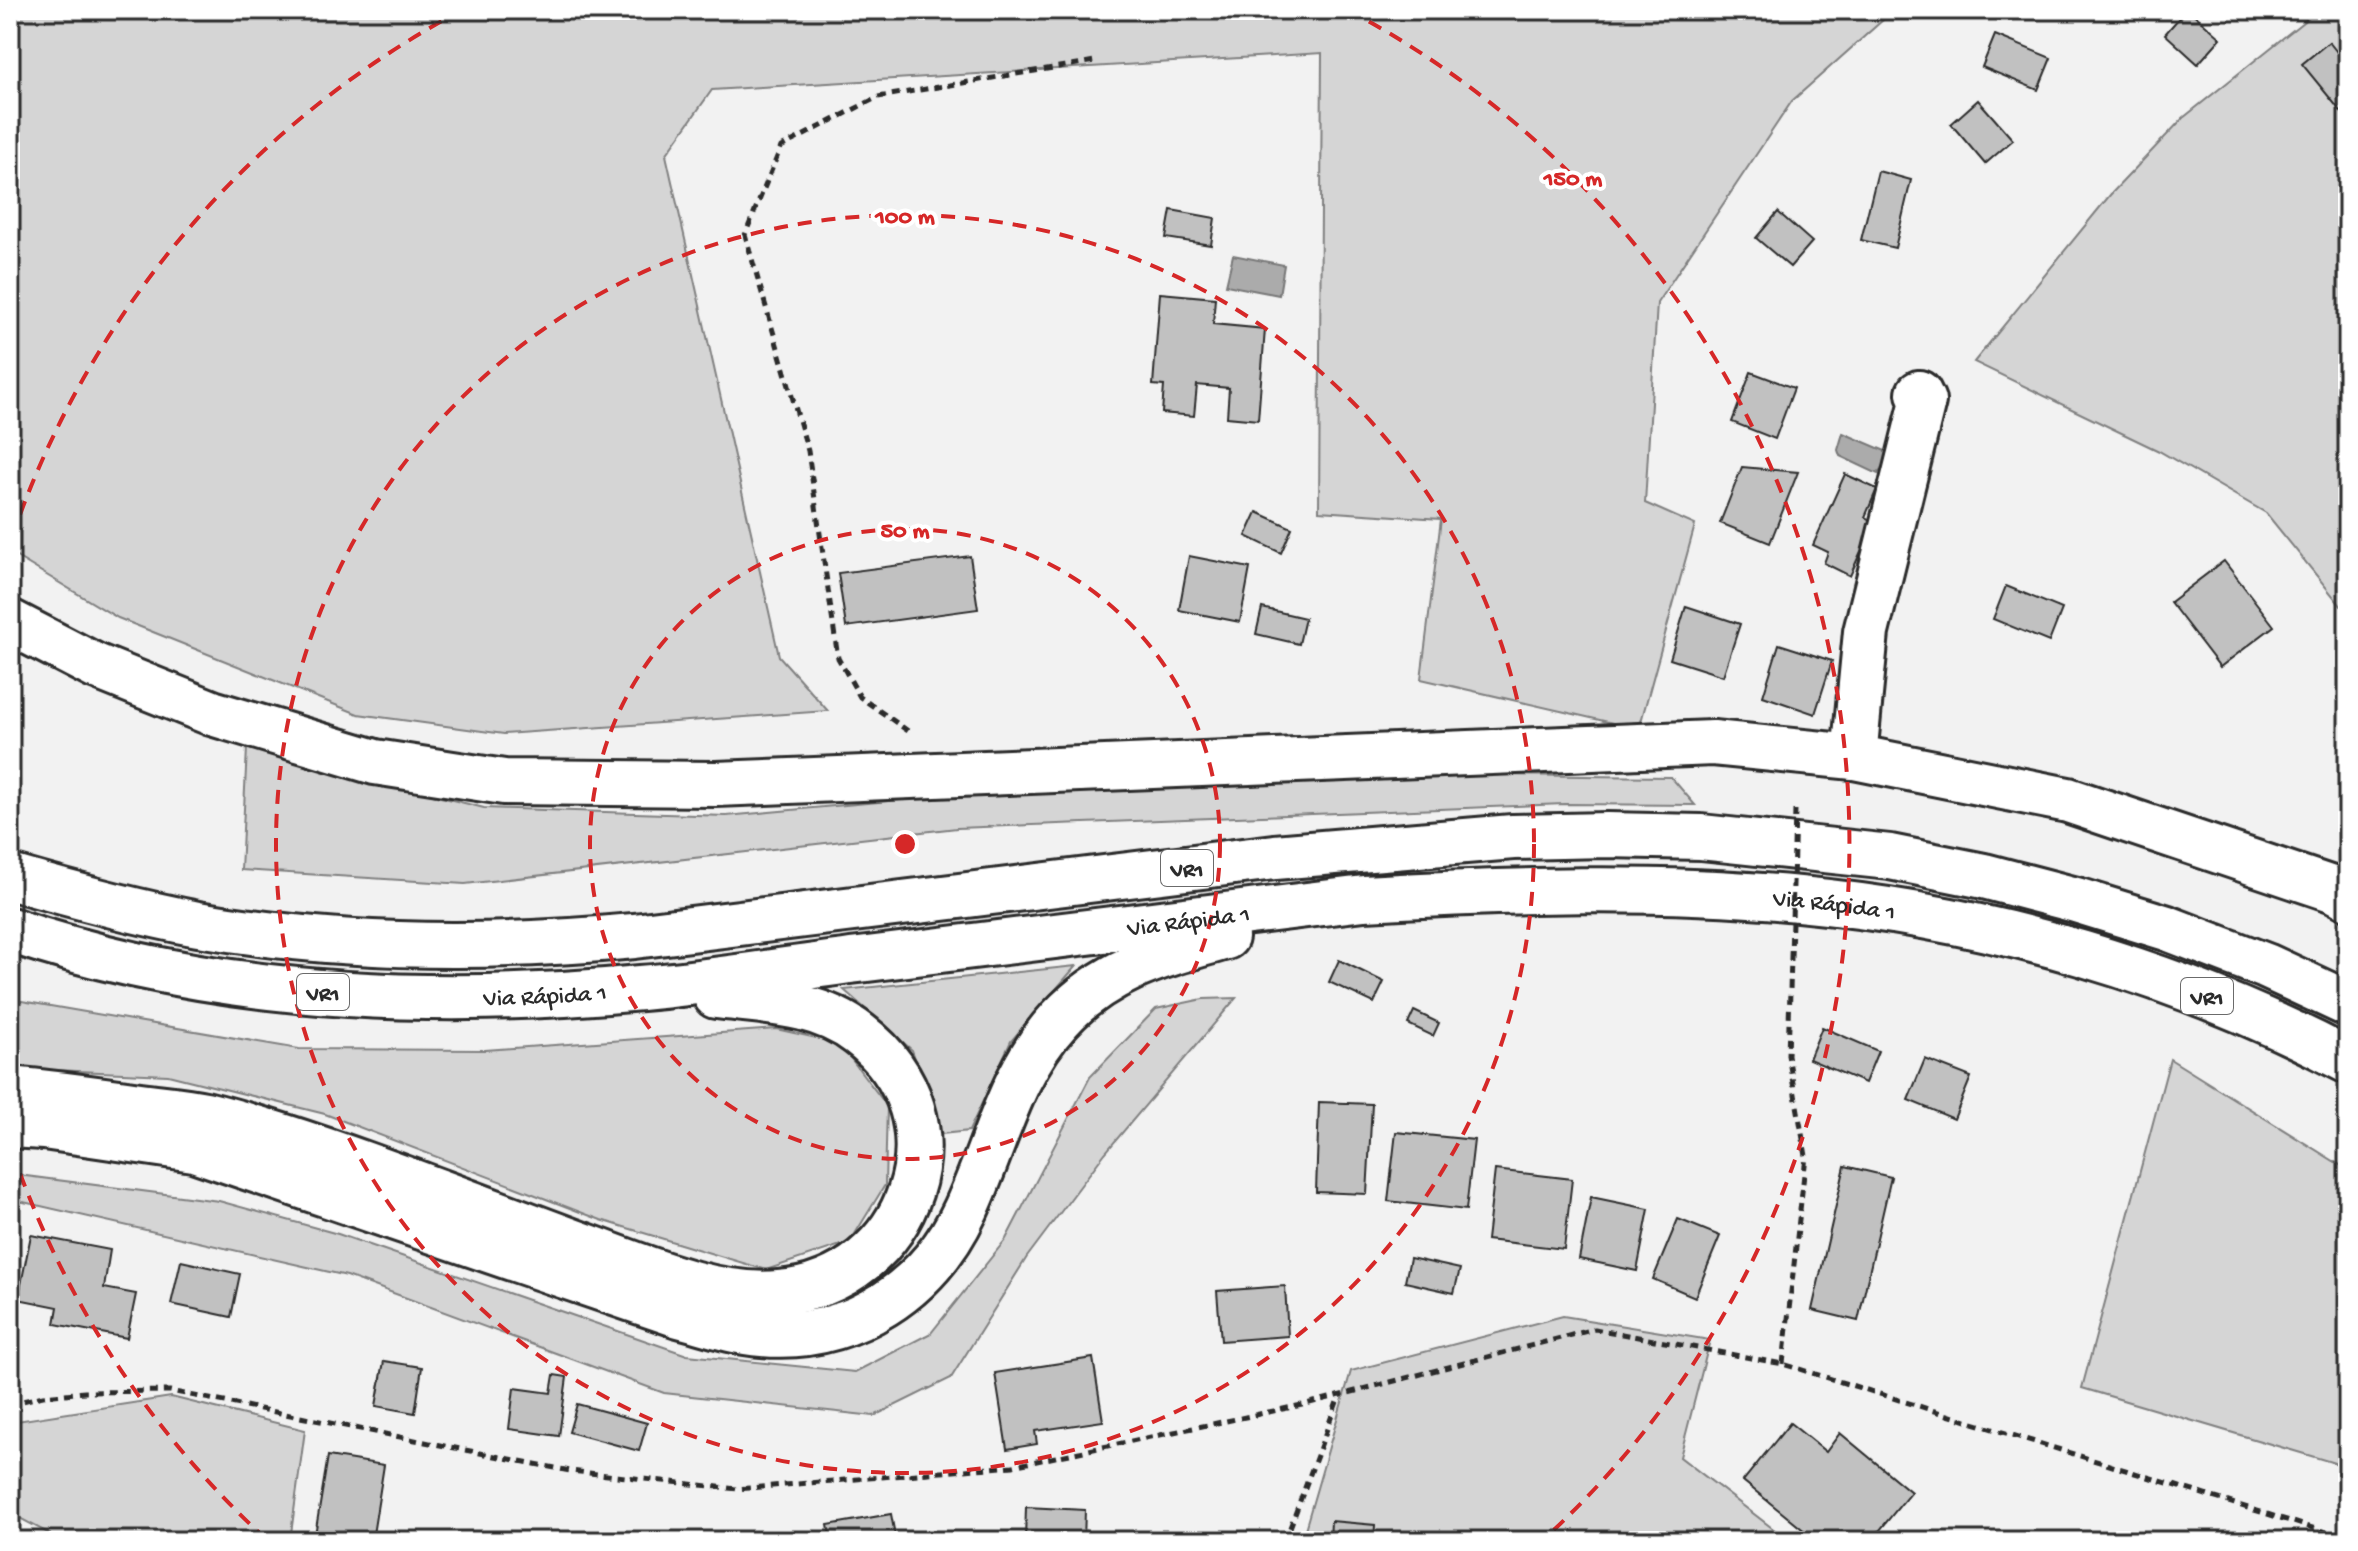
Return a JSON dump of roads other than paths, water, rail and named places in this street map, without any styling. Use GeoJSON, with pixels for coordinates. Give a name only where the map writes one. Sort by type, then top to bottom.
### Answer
{"type":"FeatureCollection","features":[{"type":"Feature","properties":{"kind":"main road"},"geometry":{"type":"LineString","coordinates":[[1854,757],[1866,632],[1923,401],[1919,393]]}},
{"type":"Feature","properties":{"kind":"main road"},"geometry":{"type":"LineString","coordinates":[[10,622],[95,666],[212,713],[375,762],[504,782],[716,784],[1713,743],[1854,757],[2068,800],[2348,897]]}},
{"type":"Feature","properties":{"kind":"main road","name":"Via Rápida 1"},"geometry":{"type":"LineString","coordinates":[[10,877],[102,903],[199,924],[297,938],[465,947],[550,944],[634,936],[1291,856],[1513,837],[1701,837],[1890,857],[2030,888],[2167,928],[2266,966],[2348,1004]]}},
{"type":"Feature","properties":{"kind":"main road","name":"Via Rápida 1"},"geometry":{"type":"LineString","coordinates":[[10,930],[112,959],[300,991],[506,996],[642,988],[1364,898],[1482,892],[1653,891],[1800,899],[1971,926],[2151,975],[2248,1012],[2348,1061]]}},
{"type":"Feature","properties":{"kind":"main road"},"geometry":{"type":"LineString","coordinates":[[10,1125],[44,1127],[194,1149],[679,1315],[729,1329],[762,1334],[807,1332],[856,1319],[881,1307],[926,1272],[942,1252],[966,1210],[1014,1086],[1034,1050],[1061,1018],[1092,991],[1145,960],[1364,898]]}},
{"type":"Feature","properties":{"kind":"main road"},"geometry":{"type":"LineString","coordinates":[[10,1089],[203,1114],[323,1150],[670,1277],[736,1292],[804,1290],[856,1267],[878,1248],[895,1227],[916,1177],[917,1123],[902,1086],[880,1053],[860,1034],[811,1010],[785,1004],[642,988]]}}]}
